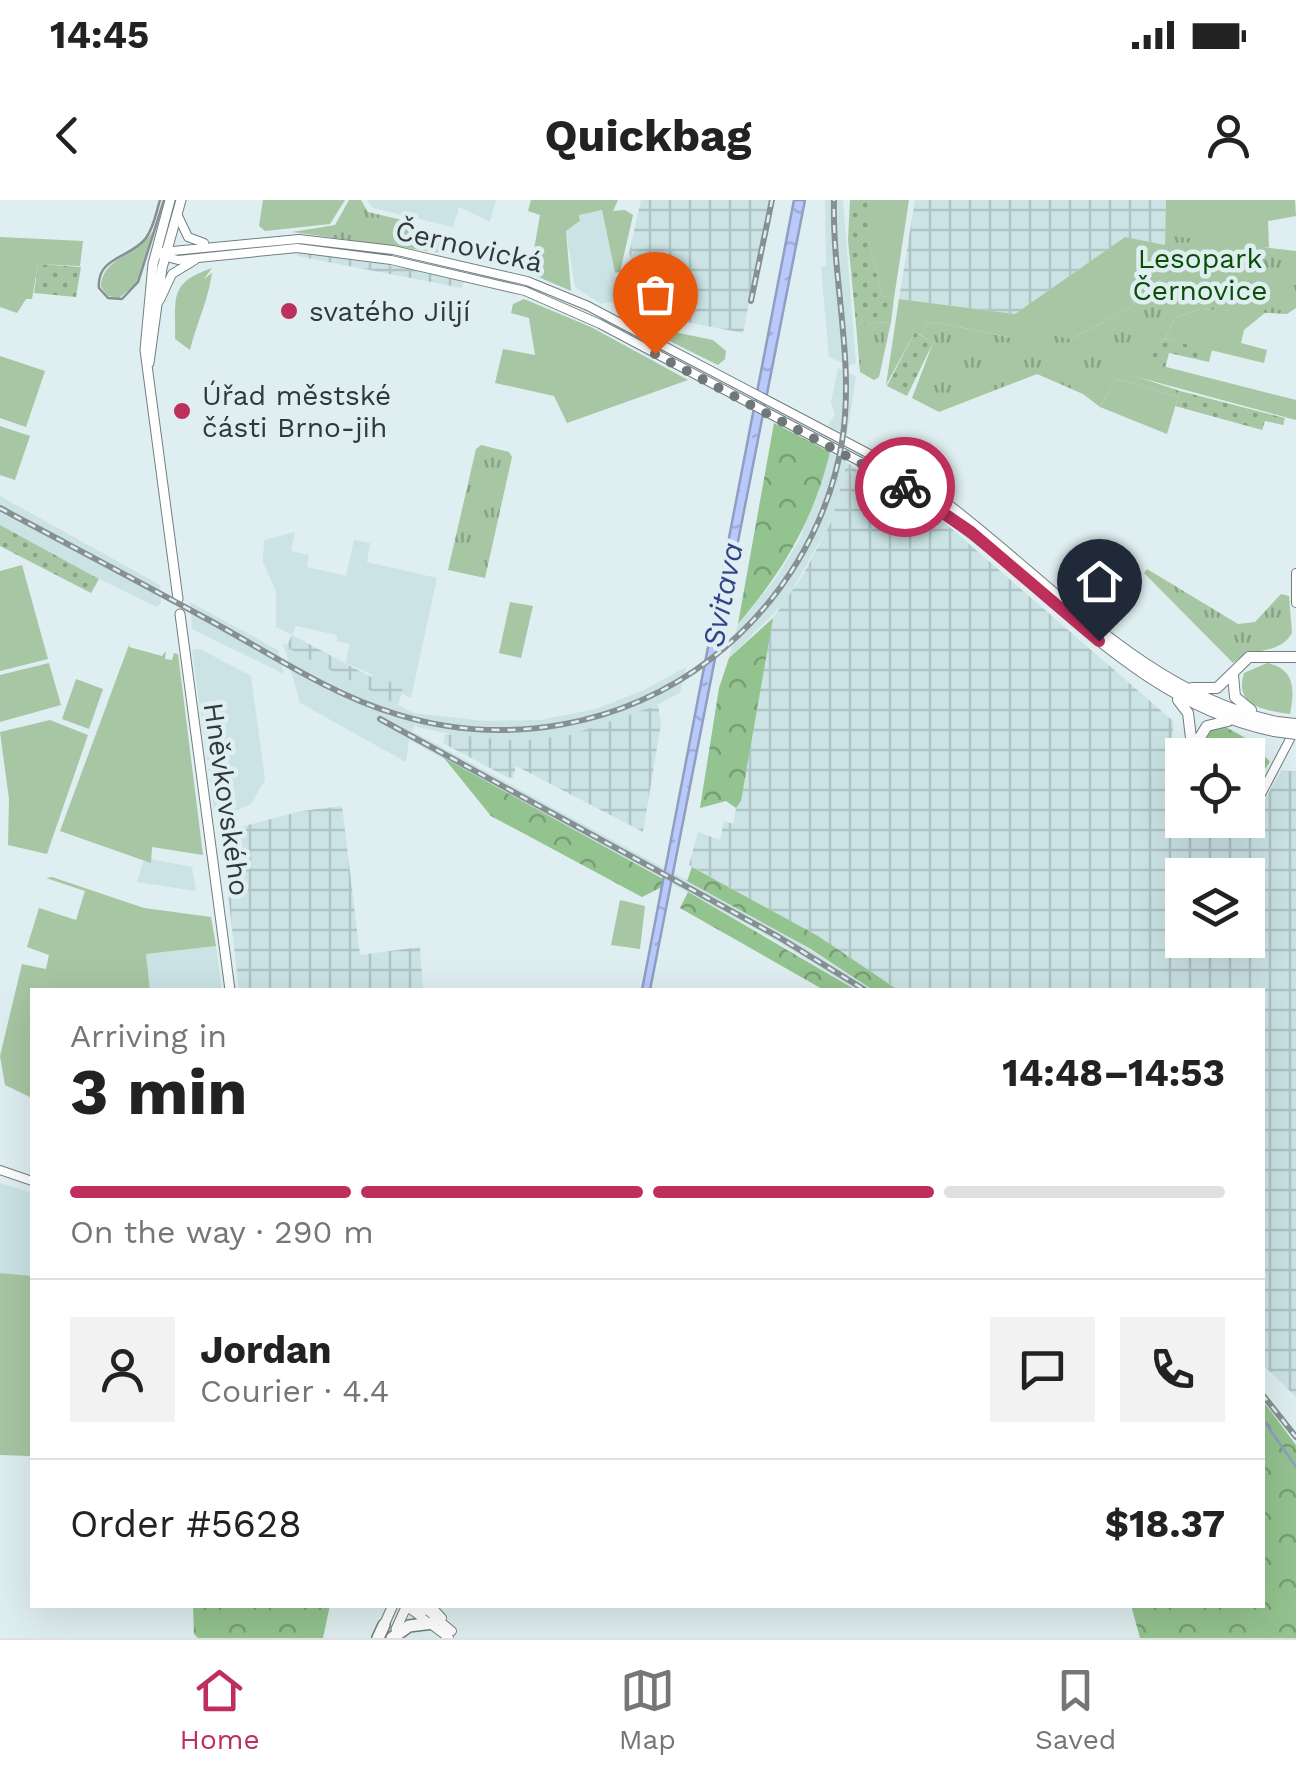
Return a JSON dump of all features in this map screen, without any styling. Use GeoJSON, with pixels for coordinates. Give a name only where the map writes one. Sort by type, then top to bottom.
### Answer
{"type":"FeatureCollection","features":[{"type":"Feature","properties":{"kind":"highway"},"geometry":{"type":"LineString","coordinates":[[877,464],[952,518],[1188,710],[1191,738]]}},
{"type":"Feature","properties":{"kind":"highway"},"geometry":{"type":"LineString","coordinates":[[877,464],[958,510],[1114,640],[1178,685],[1276,726]]}},
{"type":"Feature","properties":{"kind":"highway"},"geometry":{"type":"LineString","coordinates":[[1178,685],[1210,691],[1249,656],[1296,656]]}},
{"type":"Feature","properties":{"kind":"highway"},"geometry":{"type":"LineString","coordinates":[[1233,674],[1239,702],[1293,737]]}},
{"type":"Feature","properties":{"kind":"highway"},"geometry":{"type":"LineString","coordinates":[[1159,685],[1237,722]]}},
{"type":"Feature","properties":{"kind":"highway"},"geometry":{"type":"LineString","coordinates":[[1197,738],[1207,726],[1237,722],[1296,724]]}},
{"type":"Feature","properties":{"kind":"highway"},"geometry":{"type":"LineString","coordinates":[[378,1638],[390,1630],[433,1624]]}},
{"type":"Feature","properties":{"kind":"main road"},"geometry":{"type":"LineString","coordinates":[[170,200],[146,319],[148,366],[178,600]]}},
{"type":"Feature","properties":{"kind":"main road"},"geometry":{"type":"LineString","coordinates":[[148,366],[160,254],[181,200]]}},
{"type":"Feature","properties":{"kind":"main road"},"geometry":{"type":"LineString","coordinates":[[177,212],[188,237],[215,249]]}},
{"type":"Feature","properties":{"kind":"main road","name":"Černovická"},"geometry":{"type":"LineString","coordinates":[[215,249],[270,239],[342,242],[509,275],[560,292],[772,403],[877,464]]}},
{"type":"Feature","properties":{"kind":"main road"},"geometry":{"type":"LineString","coordinates":[[160,254],[215,249]]}},
{"type":"Feature","properties":{"kind":"main road"},"geometry":{"type":"LineString","coordinates":[[155,319],[172,274],[215,249]]}},
{"type":"Feature","properties":{"kind":"main road","name":"Černovická"},"geometry":{"type":"LineString","coordinates":[[215,249],[340,252],[525,292],[567,308],[770,414],[877,464]]}},
{"type":"Feature","properties":{"kind":"main road"},"geometry":{"type":"LineString","coordinates":[[1296,573],[1296,603]]}},
{"type":"Feature","properties":{"kind":"main road","name":"Hněvkovského"},"geometry":{"type":"LineString","coordinates":[[180,614],[230,988]]}},
{"type":"Feature","properties":{"kind":"main road"},"geometry":{"type":"LineString","coordinates":[[1265,779],[1293,737]]}},
{"type":"Feature","properties":{"kind":"main road"},"geometry":{"type":"LineString","coordinates":[[0,1170],[30,1179]]}},
{"type":"Feature","properties":{"kind":"main road"},"geometry":{"type":"LineString","coordinates":[[390,1630],[406,1608]]}},
{"type":"Feature","properties":{"kind":"main road"},"geometry":{"type":"LineString","coordinates":[[409,1608],[452,1636]]}},
{"type":"Feature","properties":{"kind":"main road"},"geometry":{"type":"LineString","coordinates":[[411,1608],[428,1612],[452,1636]]}},
{"type":"Feature","properties":{"kind":"main road"},"geometry":{"type":"LineString","coordinates":[[432,1608],[452,1636]]}},
{"type":"Feature","properties":{"kind":"shaded area"},"geometry":{"type":"Polygon","coordinates":[[[367,200],[496,200],[490,222],[459,207],[453,227],[373,208],[367,200]]]}},
{"type":"Feature","properties":{"kind":"shaded area"},"geometry":{"type":"Polygon","coordinates":[[[641,200],[769,200],[743,333],[634,312],[642,278],[629,253],[641,200]]]}},
{"type":"Feature","properties":{"kind":"shaded area"},"geometry":{"type":"Polygon","coordinates":[[[825,200],[843,200],[856,363],[849,366],[829,357],[821,267],[826,266],[825,200]]]}},
{"type":"Feature","properties":{"kind":"shaded area"},"geometry":{"type":"Polygon","coordinates":[[[915,200],[1166,200],[1165,245],[1125,237],[1015,314],[899,299],[915,200]]]}},
{"type":"Feature","properties":{"kind":"shaded area"},"geometry":{"type":"Polygon","coordinates":[[[602,210],[620,300],[601,304],[575,287],[566,231],[580,222],[579,215],[602,210]]]}},
{"type":"Feature","properties":{"kind":"shaded area"},"geometry":{"type":"Polygon","coordinates":[[[297,252],[464,280],[462,288],[297,256],[297,252]]]}},
{"type":"Feature","properties":{"kind":"shaded area"},"geometry":{"type":"Polygon","coordinates":[[[838,368],[856,376],[847,435],[828,426],[835,414],[831,402],[838,368]]]}},
{"type":"Feature","properties":{"kind":"shaded area"},"geometry":{"type":"Polygon","coordinates":[[[830,452],[847,462],[832,520],[786,601],[729,658],[738,624],[774,581],[800,539],[830,452]]]}},
{"type":"Feature","properties":{"kind":"shaded area"},"geometry":{"type":"Polygon","coordinates":[[[847,462],[859,472],[860,495],[870,497],[877,486],[888,486],[938,517],[1173,721],[1173,738],[1165,738],[1165,838],[1265,838],[1265,799],[1281,771],[1296,771],[1296,1397],[1265,1367],[1265,988],[895,988],[817,936],[689,865],[698,832],[720,840],[724,821],[733,824],[773,618],[803,575],[832,520],[847,462]]]}},
{"type":"Feature","properties":{"kind":"shaded area"},"geometry":{"type":"Polygon","coordinates":[[[0,496],[160,585],[161,603],[157,607],[99,579],[0,525],[0,496]]]}},
{"type":"Feature","properties":{"kind":"shaded area"},"geometry":{"type":"Polygon","coordinates":[[[295,532],[291,551],[309,555],[307,567],[346,576],[354,540],[370,543],[367,562],[437,578],[411,698],[401,693],[403,688],[346,663],[349,644],[337,641],[337,635],[296,626],[292,635],[276,627],[276,591],[263,562],[264,540],[295,532]]]}},
{"type":"Feature","properties":{"kind":"shaded area"},"geometry":{"type":"Polygon","coordinates":[[[190,602],[278,650],[284,674],[192,629],[190,602]]]}},
{"type":"Feature","properties":{"kind":"shaded area"},"geometry":{"type":"Polygon","coordinates":[[[292,635],[371,677],[374,673],[403,689],[398,705],[286,647],[292,635]]]}},
{"type":"Feature","properties":{"kind":"shaded area"},"geometry":{"type":"Polygon","coordinates":[[[283,643],[413,713],[484,721],[540,720],[596,709],[644,690],[686,667],[680,693],[631,718],[570,735],[519,741],[479,740],[417,727],[416,723],[412,731],[780,931],[870,988],[853,988],[775,940],[409,740],[406,762],[300,703],[283,643]]]}},
{"type":"Feature","properties":{"kind":"shaded area"},"geometry":{"type":"Polygon","coordinates":[[[200,649],[251,676],[265,780],[251,804],[224,816],[214,812],[192,650],[200,649]]]}},
{"type":"Feature","properties":{"kind":"shaded area"},"geometry":{"type":"Polygon","coordinates":[[[658,705],[661,724],[643,832],[516,766],[513,778],[507,777],[443,743],[445,734],[519,741],[570,735],[658,705]]]}},
{"type":"Feature","properties":{"kind":"shaded area"},"geometry":{"type":"Polygon","coordinates":[[[342,806],[360,955],[420,947],[423,988],[239,988],[221,832],[302,811],[342,806]]]}},
{"type":"Feature","properties":{"kind":"shaded area"},"geometry":{"type":"Polygon","coordinates":[[[144,860],[192,867],[196,891],[137,882],[144,860]]]}},
{"type":"Feature","properties":{"kind":"shaded area"},"geometry":{"type":"Polygon","coordinates":[[[216,946],[222,988],[150,988],[146,954],[216,946]]]}},
{"type":"Feature","properties":{"kind":"shaded area"},"geometry":{"type":"Polygon","coordinates":[[[0,1183],[30,1192],[30,1276],[0,1273],[0,1183]]]}},
{"type":"Feature","properties":{"kind":"green space"},"geometry":{"type":"Polygon","coordinates":[[[263,200],[345,200],[330,224],[265,231],[259,226],[263,200]]]}},
{"type":"Feature","properties":{"kind":"green space"},"geometry":{"type":"Polygon","coordinates":[[[349,200],[361,200],[368,212],[402,220],[476,251],[478,258],[292,232],[335,225],[349,200]]]}},
{"type":"Feature","properties":{"kind":"green space"},"geometry":{"type":"Polygon","coordinates":[[[531,200],[618,200],[613,211],[625,210],[633,215],[620,272],[615,273],[602,210],[579,215],[580,221],[566,231],[571,291],[513,266],[515,254],[533,255],[540,215],[528,211],[531,200]]]}},
{"type":"Feature","properties":{"kind":"green space"},"geometry":{"type":"Polygon","coordinates":[[[850,200],[869,200],[869,241],[882,296],[894,298],[891,322],[856,324],[848,240],[850,200]]]}},
{"type":"Feature","properties":{"kind":"green space"},"geometry":{"type":"Polygon","coordinates":[[[869,200],[909,200],[894,298],[882,296],[869,241],[869,200]]]}},
{"type":"Feature","properties":{"kind":"green space"},"geometry":{"type":"Polygon","coordinates":[[[1166,200],[1295,200],[1296,216],[1268,221],[1269,247],[1235,251],[1183,269],[1135,293],[1133,306],[1071,339],[1012,338],[935,322],[925,325],[922,336],[915,332],[886,385],[899,299],[1015,314],[1125,237],[1165,245],[1166,200]]]}},
{"type":"Feature","properties":{"kind":"green space"},"geometry":{"type":"Polygon","coordinates":[[[153,231],[136,284],[119,298],[108,296],[101,287],[107,269],[153,231]]]}},
{"type":"Feature","properties":{"kind":"green space","name":"Lesopark Černovice"},"geometry":{"type":"Polygon","coordinates":[[[1171,236],[1296,251],[1296,308],[1287,314],[1200,309],[1175,318],[1165,339],[1120,371],[1180,391],[1178,397],[1117,379],[1100,407],[1083,394],[1037,374],[939,412],[912,398],[933,343],[922,336],[925,325],[935,322],[1012,338],[1023,330],[1071,339],[1133,306],[1135,293],[1163,279],[1171,236]]]}},
{"type":"Feature","properties":{"kind":"green space"},"geometry":{"type":"Polygon","coordinates":[[[0,237],[83,241],[80,266],[38,264],[32,299],[26,299],[17,313],[0,307],[0,237]]]}},
{"type":"Feature","properties":{"kind":"green space"},"geometry":{"type":"Polygon","coordinates":[[[38,264],[81,267],[76,297],[34,293],[38,264]]]}},
{"type":"Feature","properties":{"kind":"green space"},"geometry":{"type":"Polygon","coordinates":[[[212,268],[204,279],[212,273],[190,350],[175,339],[177,294],[188,280],[212,268]]]}},
{"type":"Feature","properties":{"kind":"green space"},"geometry":{"type":"Polygon","coordinates":[[[524,299],[591,327],[688,380],[567,423],[554,396],[495,383],[503,349],[535,355],[529,318],[511,313],[513,304],[524,299]]]}},
{"type":"Feature","properties":{"kind":"green space"},"geometry":{"type":"Polygon","coordinates":[[[1200,309],[1266,312],[1244,330],[1241,343],[1267,350],[1264,363],[1165,339],[1175,318],[1200,309]]]}},
{"type":"Feature","properties":{"kind":"green space"},"geometry":{"type":"Polygon","coordinates":[[[628,310],[631,319],[640,325],[713,340],[726,351],[725,359],[718,365],[625,319],[628,310]]]}},
{"type":"Feature","properties":{"kind":"green space"},"geometry":{"type":"Polygon","coordinates":[[[891,322],[879,377],[874,380],[860,372],[856,324],[891,322]]]}},
{"type":"Feature","properties":{"kind":"green space"},"geometry":{"type":"Polygon","coordinates":[[[915,332],[933,343],[907,396],[887,386],[915,332]]]}},
{"type":"Feature","properties":{"kind":"green space"},"geometry":{"type":"Polygon","coordinates":[[[1165,339],[1212,350],[1209,362],[1169,353],[1165,368],[1135,359],[1165,339]]]}},
{"type":"Feature","properties":{"kind":"green space"},"geometry":{"type":"Polygon","coordinates":[[[0,356],[45,371],[26,427],[0,418],[0,356]]]}},
{"type":"Feature","properties":{"kind":"green space"},"geometry":{"type":"Polygon","coordinates":[[[1135,359],[1296,400],[1296,420],[1119,372],[1135,359]]]}},
{"type":"Feature","properties":{"kind":"green space"},"geometry":{"type":"Polygon","coordinates":[[[1117,379],[1178,397],[1167,434],[1100,407],[1117,379]]]}},
{"type":"Feature","properties":{"kind":"green space"},"geometry":{"type":"Polygon","coordinates":[[[1180,391],[1285,418],[1283,425],[1265,421],[1262,430],[1175,406],[1180,391]]]}},
{"type":"Feature","properties":{"kind":"green space"},"geometry":{"type":"Polygon","coordinates":[[[774,423],[830,452],[813,506],[793,547],[738,624],[774,423]]]}},
{"type":"Feature","properties":{"kind":"green space"},"geometry":{"type":"Polygon","coordinates":[[[0,426],[30,436],[15,480],[0,475],[0,426]]]}},
{"type":"Feature","properties":{"kind":"green space"},"geometry":{"type":"Polygon","coordinates":[[[481,445],[509,452],[512,457],[485,578],[448,570],[476,449],[481,445]]]}},
{"type":"Feature","properties":{"kind":"green space"},"geometry":{"type":"Polygon","coordinates":[[[0,525],[99,579],[91,593],[0,546],[0,525]]]}},
{"type":"Feature","properties":{"kind":"green space"},"geometry":{"type":"Polygon","coordinates":[[[22,565],[48,659],[0,671],[0,571],[22,565]]]}},
{"type":"Feature","properties":{"kind":"green space"},"geometry":{"type":"Polygon","coordinates":[[[1147,569],[1238,624],[1255,622],[1281,594],[1289,596],[1292,633],[1280,645],[1248,654],[1233,663],[1144,573],[1147,569]]]}},
{"type":"Feature","properties":{"kind":"green space"},"geometry":{"type":"Polygon","coordinates":[[[510,602],[533,606],[521,658],[499,653],[510,602]]]}},
{"type":"Feature","properties":{"kind":"green space"},"geometry":{"type":"Polygon","coordinates":[[[773,618],[741,801],[736,808],[726,801],[700,808],[719,688],[729,658],[773,618]]]}},
{"type":"Feature","properties":{"kind":"green space"},"geometry":{"type":"Polygon","coordinates":[[[130,642],[129,647],[162,656],[166,651],[165,659],[172,660],[174,653],[178,654],[203,855],[152,847],[151,863],[60,831],[130,642]]]}},
{"type":"Feature","properties":{"kind":"green space"},"geometry":{"type":"Polygon","coordinates":[[[49,663],[61,705],[0,722],[0,675],[49,663]]]}},
{"type":"Feature","properties":{"kind":"green space"},"geometry":{"type":"Polygon","coordinates":[[[1267,663],[1283,670],[1291,681],[1290,714],[1261,708],[1243,693],[1244,673],[1267,663]]]}},
{"type":"Feature","properties":{"kind":"green space"},"geometry":{"type":"Polygon","coordinates":[[[76,679],[103,689],[89,729],[62,719],[76,679]]]}},
{"type":"Feature","properties":{"kind":"green space"},"geometry":{"type":"Polygon","coordinates":[[[50,720],[88,735],[47,854],[8,845],[9,799],[0,732],[50,720]]]}},
{"type":"Feature","properties":{"kind":"green space"},"geometry":{"type":"Polygon","coordinates":[[[1222,725],[1246,738],[1203,738],[1205,730],[1222,725]]]}},
{"type":"Feature","properties":{"kind":"green space"},"geometry":{"type":"Polygon","coordinates":[[[444,758],[663,879],[662,887],[642,897],[491,816],[444,758]]]}},
{"type":"Feature","properties":{"kind":"green space"},"geometry":{"type":"Polygon","coordinates":[[[692,867],[818,936],[895,988],[870,988],[809,948],[687,881],[692,867]]]}},
{"type":"Feature","properties":{"kind":"green space"},"geometry":{"type":"Polygon","coordinates":[[[46,878],[144,908],[211,917],[216,946],[146,954],[150,988],[30,988],[30,1097],[5,1085],[0,1056],[22,964],[46,969],[49,955],[27,947],[39,908],[76,920],[85,891],[46,878]]]}},
{"type":"Feature","properties":{"kind":"green space"},"geometry":{"type":"Polygon","coordinates":[[[688,892],[853,988],[820,988],[680,908],[688,892]]]}},
{"type":"Feature","properties":{"kind":"green space"},"geometry":{"type":"Polygon","coordinates":[[[620,900],[645,906],[640,949],[611,945],[620,900]]]}},
{"type":"Feature","properties":{"kind":"green space"},"geometry":{"type":"Polygon","coordinates":[[[0,1273],[30,1276],[30,1456],[0,1455],[0,1273]]]}},
{"type":"Feature","properties":{"kind":"green space"},"geometry":{"type":"Polygon","coordinates":[[[1265,1404],[1296,1445],[1296,1638],[1140,1638],[1132,1608],[1265,1608],[1265,1404]]]}},
{"type":"Feature","properties":{"kind":"green space"},"geometry":{"type":"Polygon","coordinates":[[[193,1608],[329,1608],[323,1638],[198,1638],[194,1634],[193,1608]]]}},
{"type":"Feature","properties":{"kind":"water","name":"Svitava"},"geometry":{"type":"Polygon","coordinates":[[[794,200],[805,200],[650,988],[642,988],[794,200]]]}},
{"type":"Feature","properties":{"kind":"waterway"},"geometry":{"type":"LineString","coordinates":[[1265,1422],[1296,1467]]}},
{"type":"Feature","properties":{"kind":"tram line"},"geometry":{"type":"LineString","coordinates":[[160,200],[146,238],[103,270],[99,288],[108,298],[122,299],[138,282],[164,200]]}},
{"type":"Feature","properties":{"kind":"railway"},"geometry":{"type":"LineString","coordinates":[[751,301],[772,200]]}},
{"type":"Feature","properties":{"kind":"railway"},"geometry":{"type":"LineString","coordinates":[[0,508],[299,671],[396,714],[478,729],[520,729],[561,725],[640,701],[712,658],[759,614],[797,562],[825,504],[842,442],[846,381],[834,200]]}},
{"type":"Feature","properties":{"kind":"railway"},"geometry":{"type":"LineString","coordinates":[[380,719],[777,936],[862,988]]}},
{"type":"Feature","properties":{"kind":"railway"},"geometry":{"type":"LineString","coordinates":[[1265,1398],[1296,1437]]}},
{"type":"Feature","properties":{"kind":"way so far"},"geometry":{"type":"LineString","coordinates":[[655,354],[905,487]]}},
{"type":"Feature","properties":{"kind":"place","name":"svatého Jiljí"},"geometry":{"type":"Point","coordinates":[289,311]}},
{"type":"Feature","properties":{"kind":"place","name":"Úřad městské části Brno-jih"},"geometry":{"type":"Point","coordinates":[182,411]}},
{"type":"Feature","properties":{"kind":"route"},"geometry":{"type":"LineString","coordinates":[[905,487],[971,532],[1099,641]]}}]}
